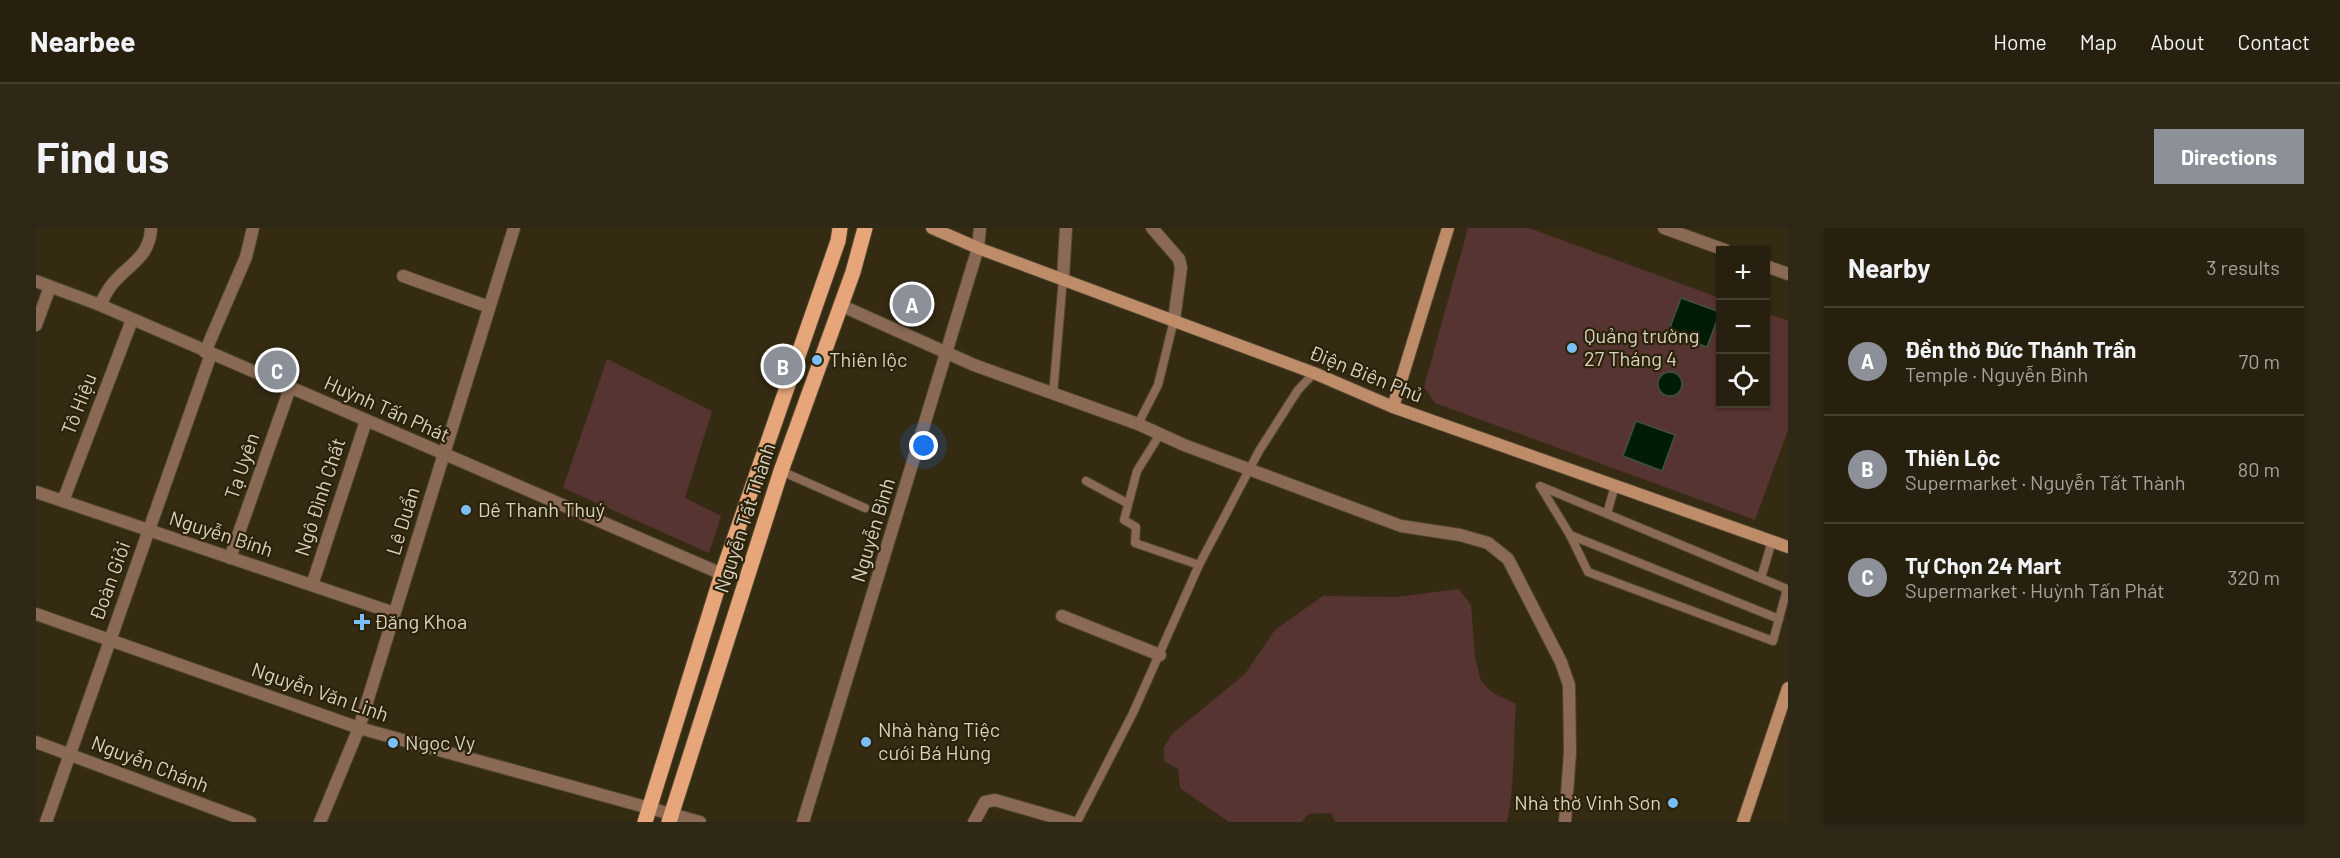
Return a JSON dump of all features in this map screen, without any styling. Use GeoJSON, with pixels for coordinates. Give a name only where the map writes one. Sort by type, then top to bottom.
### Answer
{"type":"FeatureCollection","features":[{"type":"Feature","properties":{"kind":"main road","name":"Nguyễn Tất Thành"},"geometry":{"type":"LineString","coordinates":[[648,815],[722,574],[838,241],[840,228]]}},
{"type":"Feature","properties":{"kind":"main road","name":"Nguyễn Tất Thành"},"geometry":{"type":"LineString","coordinates":[[670,818],[781,471],[865,228]]}},
{"type":"Feature","properties":{"kind":"street"},"geometry":{"type":"LineString","coordinates":[[100,305],[115,280],[138,262],[150,239],[151,228]]}},
{"type":"Feature","properties":{"kind":"street","name":"Đoàn Giỏi"},"geometry":{"type":"LineString","coordinates":[[46,822],[149,531],[208,353],[246,256],[253,228]]}},
{"type":"Feature","properties":{"kind":"street","name":"Lê Duẩn"},"geometry":{"type":"LineString","coordinates":[[320,822],[359,728],[514,228]]}},
{"type":"Feature","properties":{"kind":"street","name":"Điện Biên Phủ"},"geometry":{"type":"LineString","coordinates":[[932,228],[978,248],[1314,373],[1393,407],[1788,547]]}},
{"type":"Feature","properties":{"kind":"street","name":"Nguyễn Bình"},"geometry":{"type":"LineString","coordinates":[[803,822],[947,353],[978,248],[980,228]]}},
{"type":"Feature","properties":{"kind":"street"},"geometry":{"type":"LineString","coordinates":[[1063,278],[1066,228]]}},
{"type":"Feature","properties":{"kind":"street"},"geometry":{"type":"LineString","coordinates":[[1152,228],[1179,259],[1181,268],[1174,320]]}},
{"type":"Feature","properties":{"kind":"street"},"geometry":{"type":"LineString","coordinates":[[1393,407],[1448,228]]}},
{"type":"Feature","properties":{"kind":"street"},"geometry":{"type":"LineString","coordinates":[[1664,228],[1716,247]]}},
{"type":"Feature","properties":{"kind":"street"},"geometry":{"type":"LineString","coordinates":[[1770,267],[1788,274]]}},
{"type":"Feature","properties":{"kind":"street"},"geometry":{"type":"LineString","coordinates":[[403,276],[489,307]]}},
{"type":"Feature","properties":{"kind":"street","name":"Huỳnh Tấn Phát"},"geometry":{"type":"LineString","coordinates":[[36,281],[100,305],[722,574]]}},
{"type":"Feature","properties":{"kind":"street"},"geometry":{"type":"LineString","coordinates":[[36,325],[50,286]]}},
{"type":"Feature","properties":{"kind":"street"},"geometry":{"type":"LineString","coordinates":[[840,305],[947,353],[1053,395],[1138,424],[1401,526],[1482,541],[1498,549],[1508,559],[1561,662],[1569,685],[1570,752],[1565,822]]}},
{"type":"Feature","properties":{"kind":"street","name":"Tô Hiệu"},"geometry":{"type":"LineString","coordinates":[[63,501],[132,320]]}},
{"type":"Feature","properties":{"kind":"street","name":"Tạ Uyên"},"geometry":{"type":"LineString","coordinates":[[230,558],[290,388]]}},
{"type":"Feature","properties":{"kind":"street","name":"Ngô Đình Chất"},"geometry":{"type":"LineString","coordinates":[[312,585],[366,421]]}},
{"type":"Feature","properties":{"kind":"street","name":"Nguyễn Bính"},"geometry":{"type":"LineString","coordinates":[[36,492],[394,613]]}},
{"type":"Feature","properties":{"kind":"street","name":"Nguyễn Văn Linh"},"geometry":{"type":"LineString","coordinates":[[36,614],[359,728],[648,815],[700,822]]}},
{"type":"Feature","properties":{"kind":"street"},"geometry":{"type":"LineString","coordinates":[[1062,616],[1160,655]]}},
{"type":"Feature","properties":{"kind":"street"},"geometry":{"type":"LineString","coordinates":[[1743,822],[1788,688]]}},
{"type":"Feature","properties":{"kind":"street","name":"Nguyễn Chánh"},"geometry":{"type":"LineString","coordinates":[[36,742],[250,822]]}},
{"type":"Feature","properties":{"kind":"street"},"geometry":{"type":"LineString","coordinates":[[974,822],[985,802],[995,800],[1071,822]]}},
{"type":"Feature","properties":{"kind":"lane"},"geometry":{"type":"LineString","coordinates":[[1053,395],[1063,278]]}},
{"type":"Feature","properties":{"kind":"lane"},"geometry":{"type":"LineString","coordinates":[[1138,424],[1158,385],[1174,320]]}},
{"type":"Feature","properties":{"kind":"lane"},"geometry":{"type":"LineString","coordinates":[[1077,822],[1133,713],[1199,566],[1250,469],[1284,411],[1314,373]]}},
{"type":"Feature","properties":{"kind":"lane"},"geometry":{"type":"LineString","coordinates":[[1160,434],[1137,471],[1124,520],[1136,526],[1135,543],[1199,566]]}},
{"type":"Feature","properties":{"kind":"lane"},"geometry":{"type":"LineString","coordinates":[[781,471],[865,508]]}},
{"type":"Feature","properties":{"kind":"lane"},"geometry":{"type":"LineString","coordinates":[[1086,481],[1127,503]]}},
{"type":"Feature","properties":{"kind":"lane"},"geometry":{"type":"LineString","coordinates":[[1607,514],[1615,485]]}},
{"type":"Feature","properties":{"kind":"lane"},"geometry":{"type":"LineString","coordinates":[[1540,486],[1787,589],[1773,641],[1588,572],[1570,536],[1540,486]]}},
{"type":"Feature","properties":{"kind":"lane"},"geometry":{"type":"LineString","coordinates":[[1570,536],[1779,619]]}},
{"type":"Feature","properties":{"kind":"lane"},"geometry":{"type":"LineString","coordinates":[[1761,578],[1772,541]]}},
{"type":"Feature","properties":{"kind":"shaded area","name":"Quảng trường 27 Tháng 4"},"geometry":{"type":"Polygon","coordinates":[[[1468,228],[1529,228],[1716,297],[1716,408],[1770,408],[1770,314],[1788,321],[1788,430],[1755,520],[1435,403],[1424,387],[1468,228]]]}},
{"type":"Feature","properties":{"kind":"shaded area"},"geometry":{"type":"Polygon","coordinates":[[[1681,298],[1716,311],[1716,323],[1707,347],[1668,333],[1681,298]]]}},
{"type":"Feature","properties":{"kind":"shaded area"},"geometry":{"type":"Polygon","coordinates":[[[607,359],[712,411],[685,498],[721,516],[709,553],[563,488],[607,359]]]}},
{"type":"Feature","properties":{"kind":"shaded area"},"geometry":{"type":"Polygon","coordinates":[[[1670,372],[1679,375],[1682,384],[1679,393],[1670,396],[1661,393],[1658,384],[1661,375],[1670,372]]]}},
{"type":"Feature","properties":{"kind":"shaded area"},"geometry":{"type":"Polygon","coordinates":[[[1636,421],[1675,435],[1662,471],[1623,456],[1636,421]]]}},
{"type":"Feature","properties":{"kind":"shaded area"},"geometry":{"type":"Polygon","coordinates":[[[1459,589],[1471,605],[1475,657],[1481,681],[1493,693],[1516,704],[1513,779],[1507,822],[1335,822],[1331,813],[1308,814],[1302,822],[1229,822],[1180,788],[1178,769],[1164,761],[1164,747],[1172,734],[1245,674],[1275,630],[1323,596],[1396,597],[1459,589]]]}},
{"type":"Feature","properties":{"kind":"place","name":"Đền thờ Đức Thánh Trần"},"geometry":{"type":"Point","coordinates":[912,304]}},
{"type":"Feature","properties":{"kind":"place","name":"Quảng trường 27 Tháng 4"},"geometry":{"type":"Point","coordinates":[1572,348]}},
{"type":"Feature","properties":{"kind":"place","name":"Thiên lộc"},"geometry":{"type":"Point","coordinates":[817,360]}},
{"type":"Feature","properties":{"kind":"place","name":"Thiên Lộc"},"geometry":{"type":"Point","coordinates":[783,366]}},
{"type":"Feature","properties":{"kind":"place","name":"Tự Chọn 24 Mart"},"geometry":{"type":"Point","coordinates":[277,370]}},
{"type":"Feature","properties":{"kind":"place","name":"Dê Thanh Thuý"},"geometry":{"type":"Point","coordinates":[466,510]}},
{"type":"Feature","properties":{"kind":"place","name":"Đăng Khoa"},"geometry":{"type":"Point","coordinates":[362,622]}},
{"type":"Feature","properties":{"kind":"place","name":"Nhà hàng Tiệc cưới Bá Hùng"},"geometry":{"type":"Point","coordinates":[866,742]}},
{"type":"Feature","properties":{"kind":"place","name":"Ngọc Vy"},"geometry":{"type":"Point","coordinates":[393,743]}},
{"type":"Feature","properties":{"kind":"place","name":"Nhà thờ Vinh Sơn"},"geometry":{"type":"Point","coordinates":[1673,803]}}]}
